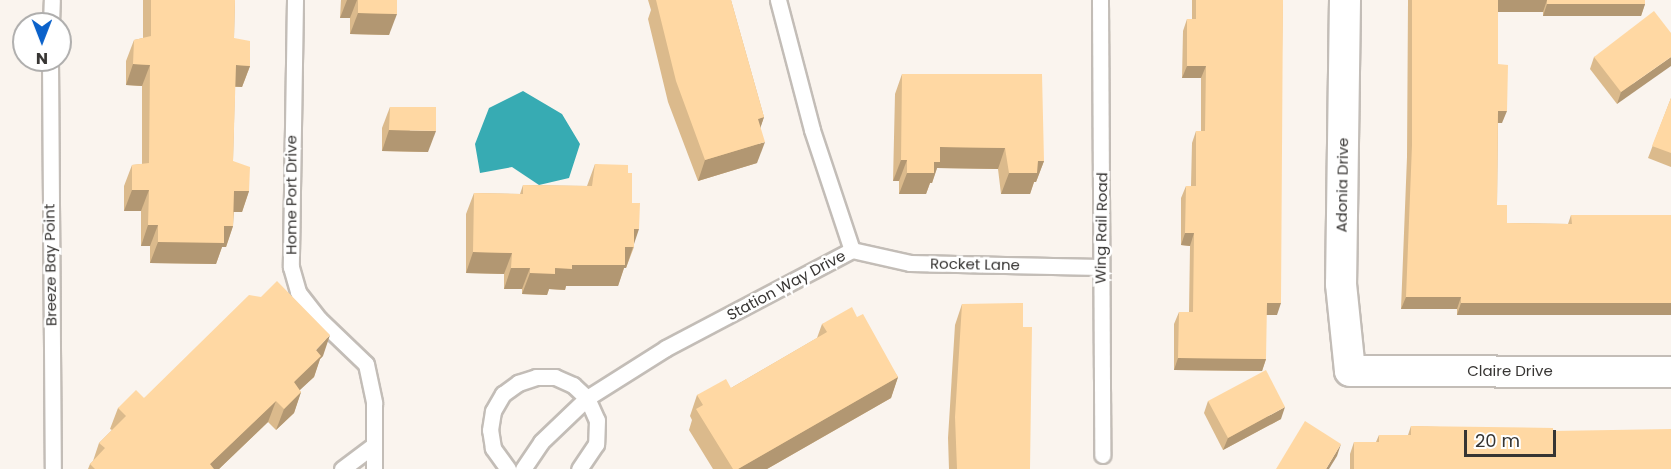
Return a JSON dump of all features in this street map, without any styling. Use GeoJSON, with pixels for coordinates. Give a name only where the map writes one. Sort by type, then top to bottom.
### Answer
{"type":"FeatureCollection","features":[{"type":"Feature","properties":{"kind":"street","name":"Adonia Drive"},"geometry":{"type":"LineString","coordinates":[[1345,0],[1341,284],[1350,370]]}},
{"type":"Feature","properties":{"kind":"street","name":"Claire Drive"},"geometry":{"type":"LineString","coordinates":[[1350,370],[1671,372]]}},
{"type":"Feature","properties":{"kind":"lane","name":"Home Port Drive"},"geometry":{"type":"LineString","coordinates":[[295,0],[291,267],[298,292],[319,319],[366,364],[374,403],[374,469]]}},
{"type":"Feature","properties":{"kind":"lane","name":"Station Way Drive"},"geometry":{"type":"LineString","coordinates":[[523,469],[541,442],[587,398],[666,348],[852,250],[812,130],[778,0]]}},
{"type":"Feature","properties":{"kind":"lane","name":"Wing Rail Road"},"geometry":{"type":"LineString","coordinates":[[1100,0],[1102,455]]}},
{"type":"Feature","properties":{"kind":"lane","name":"Breeze Bay Point"},"geometry":{"type":"LineString","coordinates":[[50,72],[53,469]]}},
{"type":"Feature","properties":{"kind":"lane","name":"Rocket Lane"},"geometry":{"type":"LineString","coordinates":[[852,250],[910,263],[1100,267]]}},
{"type":"Feature","properties":{"kind":"lane"},"geometry":{"type":"LineString","coordinates":[[508,469],[493,448],[490,430],[493,411],[503,394],[518,383],[536,376],[555,377],[573,385],[587,398],[597,420],[596,444],[579,469]]}},
{"type":"Feature","properties":{"kind":"lane"},"geometry":{"type":"LineString","coordinates":[[342,469],[374,445]]}},
{"type":"Feature","properties":{"kind":"water"},"geometry":{"type":"Polygon","coordinates":[[[523,91],[562,114],[580,144],[569,178],[539,185],[512,167],[480,173],[475,144],[489,108],[523,91]]]}},
{"type":"Feature","properties":{"kind":"building"},"geometry":{"type":"Polygon","coordinates":[[[151,0],[235,0],[234,38],[250,41],[250,66],[236,65],[233,161],[250,167],[249,191],[234,191],[233,226],[224,226],[224,243],[158,242],[158,225],[148,225],[149,190],[132,190],[132,165],[149,163],[150,65],[133,64],[134,40],[151,36],[151,0]]]}},
{"type":"Feature","properties":{"kind":"building"},"geometry":{"type":"Polygon","coordinates":[[[358,0],[397,0],[397,14],[358,13],[358,0]]]}},
{"type":"Feature","properties":{"kind":"building"},"geometry":{"type":"Polygon","coordinates":[[[656,0],[731,0],[764,117],[758,119],[765,142],[705,160],[676,81],[656,0]]]}},
{"type":"Feature","properties":{"kind":"building"},"geometry":{"type":"Polygon","coordinates":[[[1196,0],[1283,0],[1281,303],[1267,303],[1266,359],[1178,358],[1179,312],[1193,312],[1194,233],[1185,233],[1186,186],[1196,186],[1196,131],[1205,131],[1206,66],[1187,66],[1187,19],[1196,19],[1196,0]]]}},
{"type":"Feature","properties":{"kind":"building"},"geometry":{"type":"Polygon","coordinates":[[[1412,0],[1498,0],[1498,64],[1508,65],[1507,111],[1498,111],[1497,205],[1507,205],[1507,223],[1572,224],[1571,215],[1671,215],[1671,303],[1461,303],[1461,297],[1406,297],[1412,145],[1412,0]]]}},
{"type":"Feature","properties":{"kind":"building"},"geometry":{"type":"Polygon","coordinates":[[[1547,0],[1645,0],[1645,4],[1547,4],[1547,0]]]}},
{"type":"Feature","properties":{"kind":"building"},"geometry":{"type":"Polygon","coordinates":[[[1654,11],[1671,33],[1671,57],[1621,92],[1594,57],[1654,11]]]}},
{"type":"Feature","properties":{"kind":"building"},"geometry":{"type":"Polygon","coordinates":[[[902,74],[1042,74],[1044,161],[1038,161],[1037,173],[1009,173],[1005,148],[940,147],[940,162],[934,162],[934,173],[907,173],[907,160],[901,160],[902,74]]]}},
{"type":"Feature","properties":{"kind":"building"},"geometry":{"type":"Polygon","coordinates":[[[1671,98],[1671,153],[1652,146],[1671,98]]]}},
{"type":"Feature","properties":{"kind":"building"},"geometry":{"type":"Polygon","coordinates":[[[390,107],[436,107],[436,131],[389,130],[390,107]]]}},
{"type":"Feature","properties":{"kind":"building"},"geometry":{"type":"Polygon","coordinates":[[[595,164],[628,165],[628,173],[632,173],[632,203],[640,203],[639,229],[634,229],[634,247],[625,247],[625,265],[572,265],[572,269],[555,268],[555,274],[530,273],[530,268],[511,268],[512,253],[473,252],[474,193],[523,194],[523,185],[592,186],[595,164]]]}},
{"type":"Feature","properties":{"kind":"building"},"geometry":{"type":"Polygon","coordinates":[[[277,281],[330,335],[316,350],[321,356],[294,382],[301,392],[284,409],[276,401],[210,464],[214,469],[95,469],[90,464],[105,448],[99,443],[126,416],[118,408],[136,390],[144,398],[249,295],[261,297],[277,281]]]}},
{"type":"Feature","properties":{"kind":"building"},"geometry":{"type":"Polygon","coordinates":[[[1023,303],[1023,327],[1032,327],[1030,469],[957,469],[955,417],[962,304],[1023,303]]]}},
{"type":"Feature","properties":{"kind":"building"},"geometry":{"type":"Polygon","coordinates":[[[852,307],[857,317],[863,314],[898,377],[738,469],[733,469],[696,409],[703,405],[697,395],[726,379],[731,388],[827,332],[822,324],[852,307]]]}},
{"type":"Feature","properties":{"kind":"building"},"geometry":{"type":"Polygon","coordinates":[[[1266,370],[1285,407],[1228,438],[1208,401],[1266,370]]]}},
{"type":"Feature","properties":{"kind":"building"},"geometry":{"type":"Polygon","coordinates":[[[1305,421],[1341,444],[1326,469],[1276,469],[1305,421]]]}},
{"type":"Feature","properties":{"kind":"building"},"geometry":{"type":"Polygon","coordinates":[[[1411,426],[1553,428],[1553,431],[1671,429],[1671,469],[1354,469],[1354,442],[1379,442],[1379,435],[1411,435],[1411,426]]]}}]}
